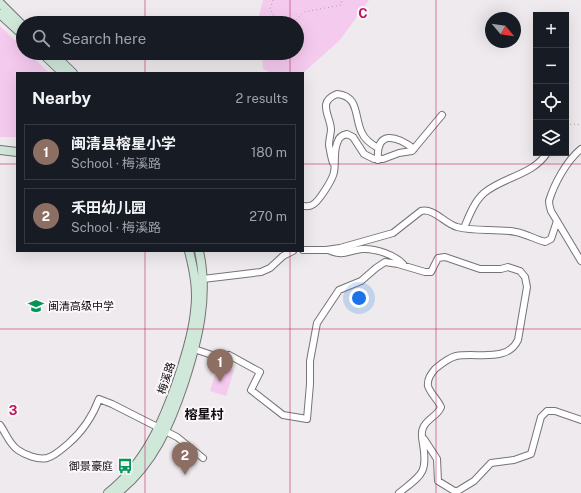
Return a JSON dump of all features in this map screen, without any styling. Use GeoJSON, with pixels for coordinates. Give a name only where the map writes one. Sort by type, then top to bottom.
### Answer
{"type":"FeatureCollection","features":[{"type":"Feature","properties":{"kind":"main road"},"geometry":{"type":"LineString","coordinates":[[0,4],[16,19]]}},
{"type":"Feature","properties":{"kind":"main road"},"geometry":{"type":"LineString","coordinates":[[0,14],[16,29]]}},
{"type":"Feature","properties":{"kind":"main road"},"geometry":{"type":"LineString","coordinates":[[49,60],[62,72]]}},
{"type":"Feature","properties":{"kind":"main road"},"geometry":{"type":"LineString","coordinates":[[59,60],[72,72]]}},
{"type":"Feature","properties":{"kind":"main road"},"geometry":{"type":"LineString","coordinates":[[0,150],[16,152]]}},
{"type":"Feature","properties":{"kind":"main road","name":"梅溪路"},"geometry":{"type":"LineString","coordinates":[[108,493],[121,482],[162,430],[170,401],[184,362],[194,319],[196,282],[189,252]]}},
{"type":"Feature","properties":{"kind":"main road","name":"梅溪路"},"geometry":{"type":"LineString","coordinates":[[117,493],[144,467],[182,389],[194,349],[202,308],[203,279],[199,252]]}},
{"type":"Feature","properties":{"kind":"street"},"geometry":{"type":"LineString","coordinates":[[334,171],[329,145],[331,129],[326,109],[327,101],[333,96],[340,94],[350,100],[355,107],[357,121],[362,133],[368,141],[378,148]]}},
{"type":"Feature","properties":{"kind":"street"},"geometry":{"type":"LineString","coordinates":[[304,206],[314,204],[332,179],[336,145],[339,138],[345,134],[353,137],[367,156],[378,160],[388,158],[399,153],[409,152],[414,149],[442,115]]}},
{"type":"Feature","properties":{"kind":"street"},"geometry":{"type":"LineString","coordinates":[[378,160],[378,148],[382,140],[388,137],[396,139],[414,149]]}},
{"type":"Feature","properties":{"kind":"street"},"geometry":{"type":"LineString","coordinates":[[581,149],[576,153],[557,181],[549,202],[551,211],[581,261]]}},
{"type":"Feature","properties":{"kind":"street"},"geometry":{"type":"LineString","coordinates":[[464,228],[476,202],[484,194],[531,168],[544,156]]}},
{"type":"Feature","properties":{"kind":"street"},"geometry":{"type":"LineString","coordinates":[[304,250],[326,250],[340,248],[393,234],[421,211],[425,210],[433,213],[447,223],[464,228],[482,231],[514,232],[545,242],[551,239],[557,221]]}},
{"type":"Feature","properties":{"kind":"street"},"geometry":{"type":"LineString","coordinates":[[326,250],[340,254],[360,249],[368,249],[391,255],[399,259],[404,265]]}},
{"type":"Feature","properties":{"kind":"street"},"geometry":{"type":"LineString","coordinates":[[203,279],[261,272],[270,268],[283,256],[291,252]]}},
{"type":"Feature","properties":{"kind":"street"},"geometry":{"type":"LineString","coordinates":[[194,349],[226,360],[229,356],[260,372],[251,390],[283,415],[308,419],[310,361],[317,323],[339,290],[361,281],[385,262],[404,265],[425,272],[431,272],[438,258],[445,257],[480,269],[501,269],[508,267],[520,271],[525,277],[527,287],[518,340],[515,346],[495,356],[454,356],[442,363],[431,374],[428,381],[429,388],[438,400],[441,407],[439,412],[422,428],[425,466],[419,476],[399,493]]}},
{"type":"Feature","properties":{"kind":"street"},"geometry":{"type":"LineString","coordinates":[[0,425],[17,450],[30,456],[46,458],[52,456],[78,435],[91,418],[99,399],[112,404],[182,440],[203,458]]}},
{"type":"Feature","properties":{"kind":"street"},"geometry":{"type":"LineString","coordinates":[[422,436],[437,460],[438,481],[456,492],[474,481],[491,462],[514,460],[531,454],[541,417],[547,411],[581,420]]}},
{"type":"Feature","properties":{"kind":"path"},"geometry":{"type":"LineString","coordinates":[[273,0],[270,9],[274,16]]}},
{"type":"Feature","properties":{"kind":"path"},"geometry":{"type":"LineString","coordinates":[[300,16],[304,12],[341,5],[342,0]]}},
{"type":"Feature","properties":{"kind":"path"},"geometry":{"type":"LineString","coordinates":[[569,125],[581,124]]}},
{"type":"Feature","properties":{"kind":"shaded area"},"geometry":{"type":"Polygon","coordinates":[[[263,0],[369,0],[340,40],[304,72],[270,72],[263,69],[262,60],[304,60],[304,16],[259,16],[263,0]]]}},
{"type":"Feature","properties":{"kind":"shaded area"},"geometry":{"type":"Polygon","coordinates":[[[0,26],[16,41],[16,60],[35,60],[48,72],[16,72],[16,137],[0,137],[0,26]]]}},
{"type":"Feature","properties":{"kind":"shaded area"},"geometry":{"type":"Polygon","coordinates":[[[218,365],[234,370],[226,396],[210,391],[218,365]]]}},
{"type":"Feature","properties":{"kind":"place","name":"闽清高级中学"},"geometry":{"type":"Point","coordinates":[36,306]}},
{"type":"Feature","properties":{"kind":"place","name":"闽清县榕星小学"},"geometry":{"type":"Point","coordinates":[220,382]}},
{"type":"Feature","properties":{"kind":"place","name":"御景豪庭"},"geometry":{"type":"Point","coordinates":[125,466]}},
{"type":"Feature","properties":{"kind":"place","name":"禾田幼儿园"},"geometry":{"type":"Point","coordinates":[185,475]}},
{"type":"Feature","properties":{"kind":"district","name":"榕星村"},"geometry":{"type":"Point","coordinates":[204,414]}}]}
